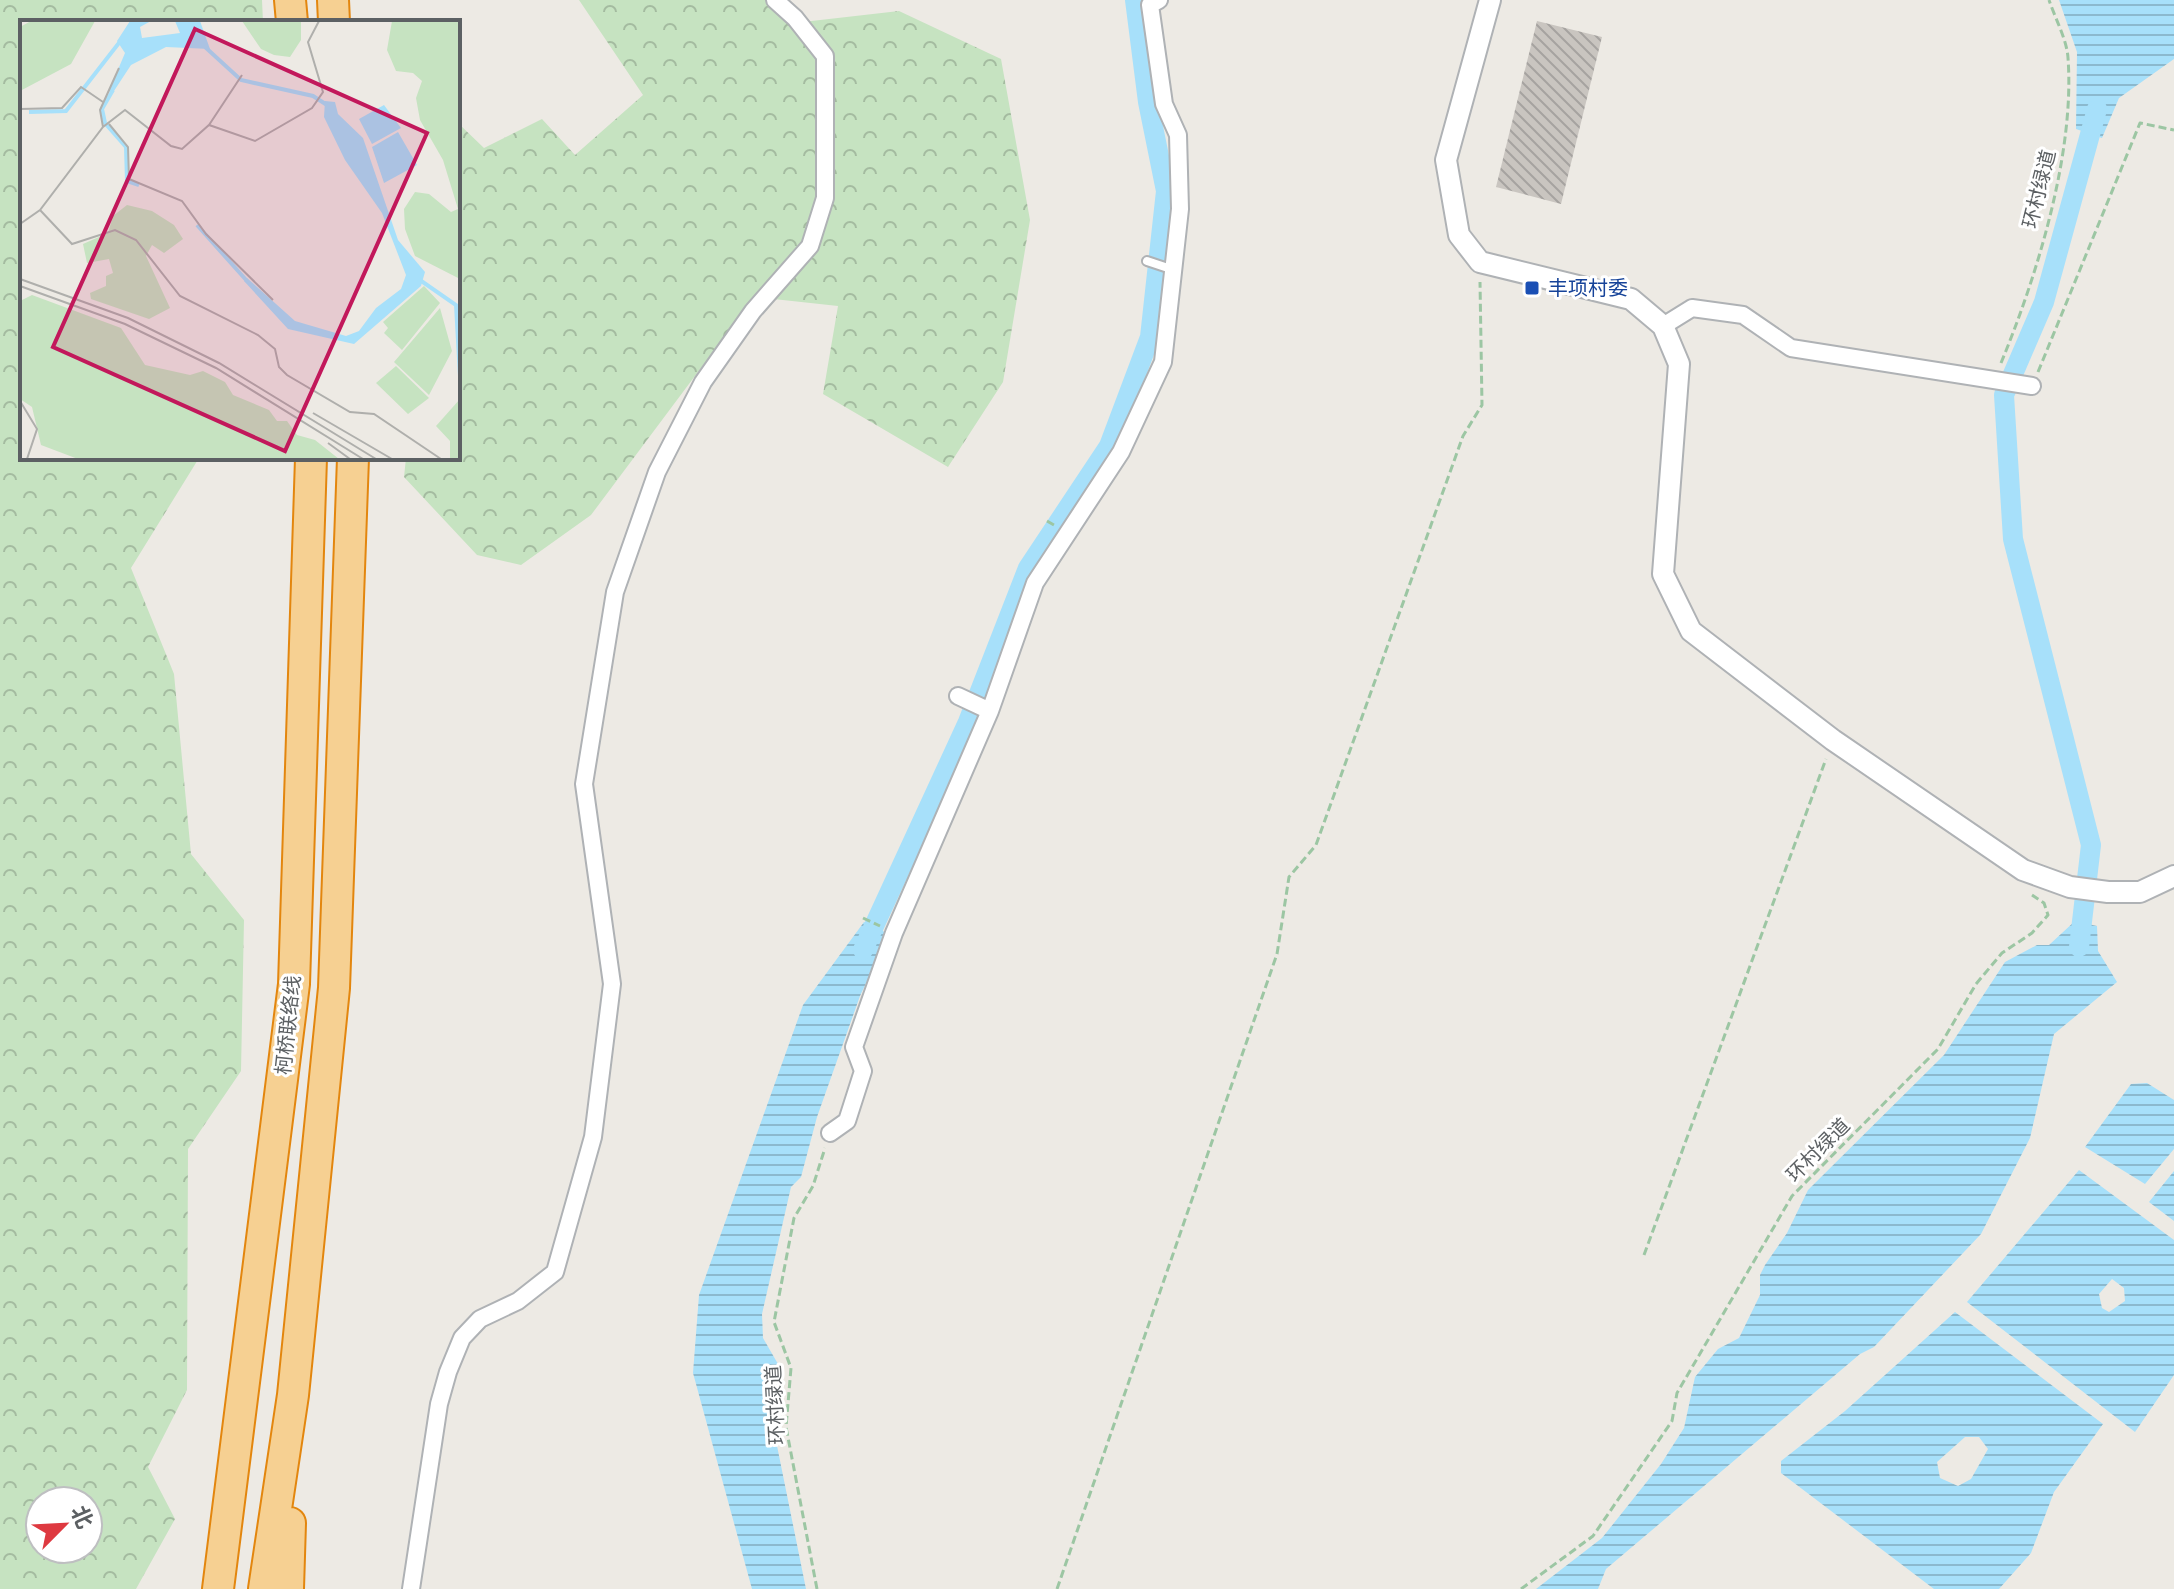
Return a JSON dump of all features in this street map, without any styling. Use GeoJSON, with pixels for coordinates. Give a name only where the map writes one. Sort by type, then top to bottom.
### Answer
{"type":"FeatureCollection","features":[{"type":"Feature","properties":{"kind":"highway"},"geometry":{"type":"LineString","coordinates":[[290,0],[292,20]]}},
{"type":"Feature","properties":{"kind":"highway"},"geometry":{"type":"LineString","coordinates":[[333,0],[334,20]]}},
{"type":"Feature","properties":{"kind":"highway","name":"柯桥联络线"},"geometry":{"type":"LineString","coordinates":[[215,1589],[225,1541],[294,984],[311,460]]}},
{"type":"Feature","properties":{"kind":"highway","name":"柯桥联络线"},"geometry":{"type":"LineString","coordinates":[[264,1589],[293,1395],[334,988],[353,460]]}},
{"type":"Feature","properties":{"kind":"highway"},"geometry":{"type":"LineString","coordinates":[[288,1589],[293,1395]]}},
{"type":"Feature","properties":{"kind":"street"},"geometry":{"type":"LineString","coordinates":[[411,1589],[439,1404],[448,1372],[462,1338],[480,1319],[518,1301],[555,1272],[593,1137],[612,984],[584,784],[615,592],[657,472],[703,382],[753,311],[810,246],[825,198],[825,56],[795,18],[775,0]]}},
{"type":"Feature","properties":{"kind":"street"},"geometry":{"type":"LineString","coordinates":[[830,1133],[847,1121],[863,1071],[854,1047],[894,933],[987,709],[1035,583],[1121,452],[1163,362],[1180,209],[1178,135],[1164,104],[1150,5],[1159,0]]}},
{"type":"Feature","properties":{"kind":"street"},"geometry":{"type":"LineString","coordinates":[[1490,0],[1446,160],[1459,235],[1480,262],[1631,299],[1663,326],[1679,364],[1663,574],[1691,631],[1833,740],[2023,870],[2070,887],[2108,892],[2140,892],[2174,876]]}},
{"type":"Feature","properties":{"kind":"street"},"geometry":{"type":"LineString","coordinates":[[1663,326],[1692,308],[1743,315],[1791,348],[2032,386]]}},
{"type":"Feature","properties":{"kind":"street"},"geometry":{"type":"LineString","coordinates":[[962,698],[987,709]]}},
{"type":"Feature","properties":{"kind":"lane"},"geometry":{"type":"LineString","coordinates":[[1147,261],[1175,270]]}},
{"type":"Feature","properties":{"kind":"path","name":"环村绿道"},"geometry":{"type":"LineString","coordinates":[[1994,380],[2023,309],[2065,148],[2068,55],[2049,0]]}},
{"type":"Feature","properties":{"kind":"path"},"geometry":{"type":"LineString","coordinates":[[2032,386],[2140,123],[2174,130]]}},
{"type":"Feature","properties":{"kind":"path"},"geometry":{"type":"LineString","coordinates":[[1057,1589],[1277,954],[1289,877],[1316,845],[1463,436],[1482,405],[1480,262]]}},
{"type":"Feature","properties":{"kind":"path"},"geometry":{"type":"LineString","coordinates":[[1644,1255],[1833,740]]}},
{"type":"Feature","properties":{"kind":"path","name":"环村绿道"},"geometry":{"type":"LineString","coordinates":[[1521,1589],[1593,1536],[1672,1421],[1677,1393],[1792,1196],[1938,1049],[1976,984],[2002,953],[2032,933],[2048,915],[2044,903],[2031,894]]}},
{"type":"Feature","properties":{"kind":"path","name":"环村绿道"},"geometry":{"type":"LineString","coordinates":[[817,1589],[786,1427],[791,1368],[774,1322],[794,1218],[813,1186],[830,1133]]}},
{"type":"Feature","properties":{"kind":"green space"},"geometry":{"type":"Polygon","coordinates":[[[0,0],[262,0],[263,20],[20,20],[20,460],[198,460],[131,568],[174,674],[191,854],[244,920],[241,1071],[188,1149],[187,1390],[148,1467],[175,1519],[136,1589],[0,1589],[0,0]]]}},
{"type":"Feature","properties":{"kind":"green space"},"geometry":{"type":"Polygon","coordinates":[[[579,0],[767,0],[794,23],[899,11],[1001,59],[1030,220],[1003,382],[948,467],[823,394],[838,306],[754,297],[591,515],[521,565],[477,555],[404,477],[406,460],[460,460],[460,125],[484,148],[542,119],[575,155],[643,95],[579,0]]]}},
{"type":"Feature","properties":{"kind":"water"},"geometry":{"type":"Polygon","coordinates":[[[2059,0],[2174,0],[2174,59],[2119,98],[2102,138],[2076,129],[2077,52],[2059,0]]]}},
{"type":"Feature","properties":{"kind":"water"},"geometry":{"type":"Polygon","coordinates":[[[2075,921],[2097,926],[2098,951],[2117,982],[2054,1034],[2030,1138],[1981,1234],[1874,1347],[1860,1354],[1606,1569],[1598,1589],[1536,1589],[1602,1538],[1661,1464],[1684,1428],[1695,1377],[1718,1349],[1739,1338],[1760,1295],[1760,1275],[1787,1233],[1808,1190],[1944,1055],[2005,962],[2037,945],[2049,945],[2075,921]]]}},
{"type":"Feature","properties":{"kind":"water"},"geometry":{"type":"Polygon","coordinates":[[[864,922],[889,934],[860,996],[817,1117],[801,1177],[791,1187],[762,1314],[763,1338],[778,1364],[773,1426],[806,1589],[752,1589],[693,1373],[699,1295],[803,1005],[864,922]]]}},
{"type":"Feature","properties":{"kind":"water"},"geometry":{"type":"Polygon","coordinates":[[[2147,1083],[2174,1100],[2174,1149],[2145,1184],[2085,1147],[2131,1084],[2147,1083]]]}},
{"type":"Feature","properties":{"kind":"water"},"geometry":{"type":"Polygon","coordinates":[[[2079,1170],[2174,1240],[2174,1375],[2135,1432],[1967,1302],[2079,1170]],[[2112,1279],[2099,1294],[2102,1308],[2109,1312],[2125,1301],[2124,1288],[2112,1279]]]}},
{"type":"Feature","properties":{"kind":"water"},"geometry":{"type":"Polygon","coordinates":[[[2174,1171],[2174,1221],[2149,1202],[2174,1171]]]}},
{"type":"Feature","properties":{"kind":"water"},"geometry":{"type":"Polygon","coordinates":[[[1955,1312],[2103,1424],[2054,1492],[2031,1553],[1999,1589],[1934,1589],[1781,1473],[1781,1461],[1845,1411],[1955,1312]],[[1965,1437],[1937,1462],[1940,1478],[1958,1486],[1971,1479],[1988,1449],[1979,1437],[1965,1437]]]}},
{"type":"Feature","properties":{"kind":"building"},"geometry":{"type":"Polygon","coordinates":[[[1537,21],[1602,37],[1561,204],[1496,187],[1537,21]]]}},
{"type":"Feature","properties":{"kind":"waterway"},"geometry":{"type":"LineString","coordinates":[[863,950],[968,722],[1028,568],[1109,446],[1150,337],[1166,191],[1148,102],[1135,0]]}},
{"type":"Feature","properties":{"kind":"waterway"},"geometry":{"type":"LineString","coordinates":[[2079,947],[2091,845],[2013,539],[2004,395],[2044,302],[2097,109]]}},
{"type":"Feature","properties":{"kind":"place","name":"丰项村委"},"geometry":{"type":"Point","coordinates":[1532,288]}}]}
